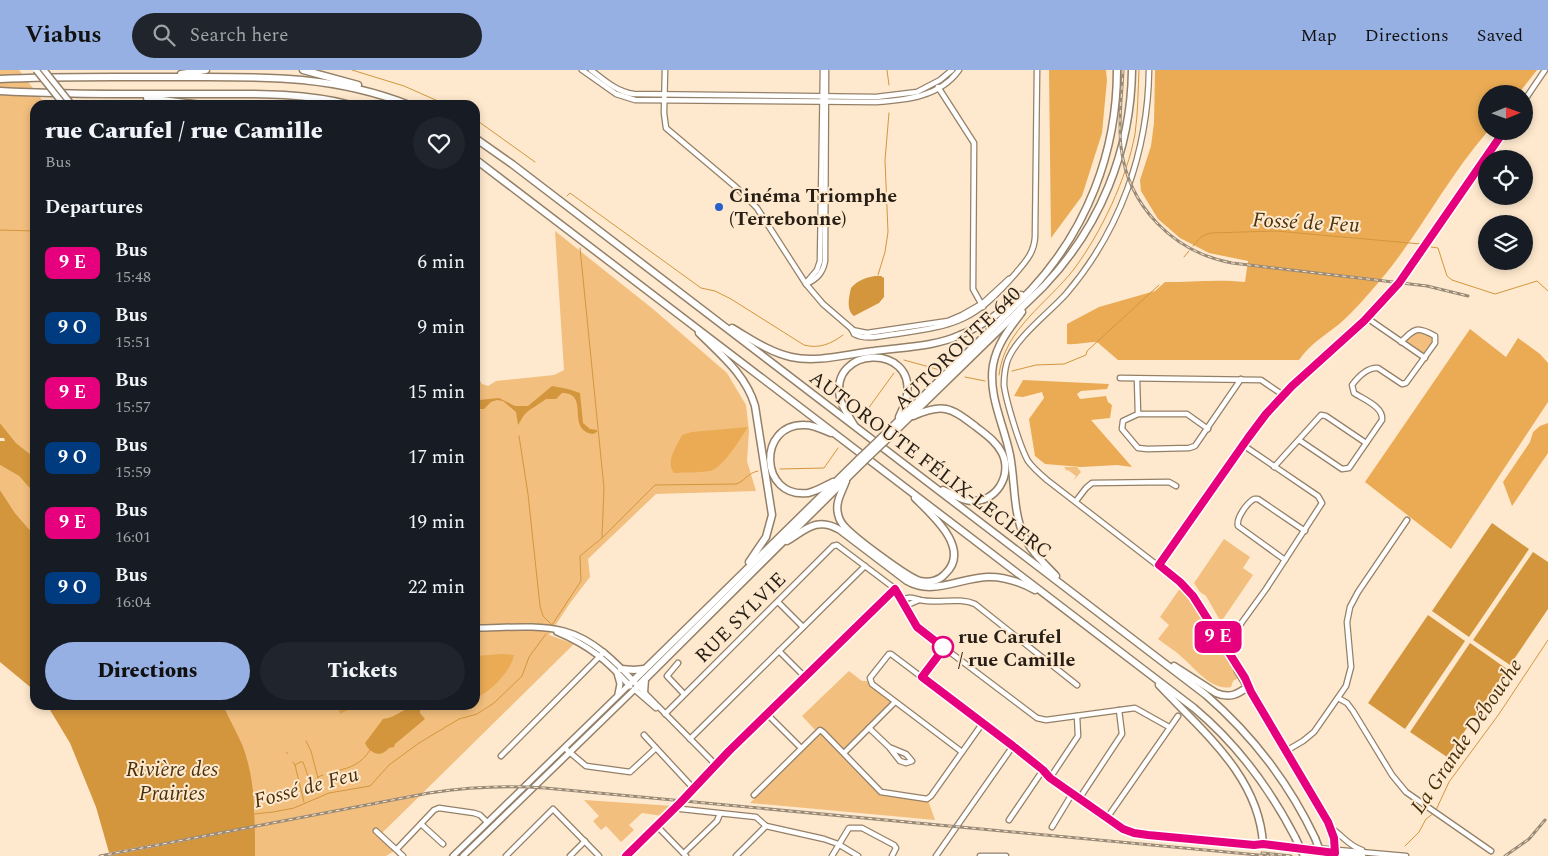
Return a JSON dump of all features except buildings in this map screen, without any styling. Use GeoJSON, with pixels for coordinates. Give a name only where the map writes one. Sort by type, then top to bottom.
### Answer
{"type":"FeatureCollection","features":[{"type":"Feature","properties":{"kind":"highway"},"geometry":{"type":"LineString","coordinates":[[157,77],[206,70]]}},
{"type":"Feature","properties":{"kind":"highway"},"geometry":{"type":"LineString","coordinates":[[303,70],[353,84],[397,100]]}},
{"type":"Feature","properties":{"kind":"highway","name":"AUTOROUTE 640"},"geometry":{"type":"LineString","coordinates":[[883,440],[897,422],[1043,276],[1076,229],[1098,182],[1106,156],[1113,125],[1117,70]]}},
{"type":"Feature","properties":{"kind":"highway","name":"AUTOROUTE 640"},"geometry":{"type":"LineString","coordinates":[[633,685],[645,668],[739,576],[838,480],[910,418],[1056,273],[1076,247],[1094,218],[1108,189],[1118,162],[1126,131],[1132,70]]}},
{"type":"Feature","properties":{"kind":"highway"},"geometry":{"type":"LineString","coordinates":[[0,79],[54,77],[255,77],[303,79],[359,89],[397,100]]}},
{"type":"Feature","properties":{"kind":"highway"},"geometry":{"type":"LineString","coordinates":[[0,91],[278,95],[325,100]]}},
{"type":"Feature","properties":{"kind":"highway"},"geometry":{"type":"LineString","coordinates":[[116,94],[162,100]]}},
{"type":"Feature","properties":{"kind":"highway","name":"AUTOROUTE FÉLIX-LECLERC"},"geometry":{"type":"LineString","coordinates":[[480,141],[505,158],[1206,695],[1252,740],[1284,782],[1315,838],[1322,856]]}},
{"type":"Feature","properties":{"kind":"highway","name":"AUTOROUTE FÉLIX-LECLERC"},"geometry":{"type":"LineString","coordinates":[[480,163],[1049,596],[1206,718],[1234,746],[1268,790],[1304,856]]}},
{"type":"Feature","properties":{"kind":"highway"},"geometry":{"type":"LineString","coordinates":[[710,315],[777,353],[803,359],[830,357],[936,343],[958,336],[995,315],[1043,276]]}},
{"type":"Feature","properties":{"kind":"highway"},"geometry":{"type":"LineString","coordinates":[[1040,290],[999,344],[993,367],[992,388],[1009,452],[1018,517],[1023,533],[1032,549],[1067,588]]}},
{"type":"Feature","properties":{"kind":"highway"},"geometry":{"type":"LineString","coordinates":[[680,314],[740,376],[749,390],[755,406],[772,518],[766,537],[739,576]]}},
{"type":"Feature","properties":{"kind":"highway"},"geometry":{"type":"LineString","coordinates":[[856,428],[842,403],[840,384],[850,366],[858,360],[869,357],[880,357],[890,361],[899,368],[905,378],[908,390],[907,398],[897,422]]}},
{"type":"Feature","properties":{"kind":"highway"},"geometry":{"type":"LineString","coordinates":[[910,418],[932,408],[951,410],[991,439],[1000,449],[1004,459],[1006,471],[1003,482],[996,492],[984,499],[966,500],[932,486]]}},
{"type":"Feature","properties":{"kind":"highway"},"geometry":{"type":"LineString","coordinates":[[838,480],[814,491],[795,492],[787,489],[778,481],[772,471],[770,452],[781,434],[793,426],[813,426],[839,436]]}},
{"type":"Feature","properties":{"kind":"highway","name":"AUTOROUTE 640"},"geometry":{"type":"LineString","coordinates":[[633,685],[645,679],[847,479],[861,461]]}},
{"type":"Feature","properties":{"kind":"highway"},"geometry":{"type":"LineString","coordinates":[[847,479],[837,505],[838,517],[845,527],[912,578],[924,582],[936,580],[946,573],[951,566],[954,555],[952,544],[941,524],[900,483]]}},
{"type":"Feature","properties":{"kind":"highway"},"geometry":{"type":"LineString","coordinates":[[777,547],[811,526],[828,524],[840,530],[907,581],[920,587],[932,588],[976,578],[995,576],[1017,581],[1049,596]]}},
{"type":"Feature","properties":{"kind":"highway"},"geometry":{"type":"LineString","coordinates":[[1147,650],[1221,695],[1234,695],[1249,688]]}},
{"type":"Feature","properties":{"kind":"highway"},"geometry":{"type":"LineString","coordinates":[[618,670],[645,668]]}},
{"type":"Feature","properties":{"kind":"highway"},"geometry":{"type":"LineString","coordinates":[[1144,669],[1232,764],[1253,803],[1263,844]]}},
{"type":"Feature","properties":{"kind":"highway"},"geometry":{"type":"LineString","coordinates":[[644,693],[645,679]]}},
{"type":"Feature","properties":{"kind":"main road"},"geometry":{"type":"LineString","coordinates":[[36,70],[60,100]]}},
{"type":"Feature","properties":{"kind":"main road"},"geometry":{"type":"LineString","coordinates":[[44,70],[68,100]]}},
{"type":"Feature","properties":{"kind":"main road"},"geometry":{"type":"LineString","coordinates":[[480,628],[551,629],[583,641],[602,654],[633,685]]}},
{"type":"Feature","properties":{"kind":"main road"},"geometry":{"type":"LineString","coordinates":[[618,670],[620,685],[618,695]]}},
{"type":"Feature","properties":{"kind":"main road"},"geometry":{"type":"LineString","coordinates":[[463,856],[618,695],[633,685]]}},
{"type":"Feature","properties":{"kind":"main road"},"geometry":{"type":"LineString","coordinates":[[453,856],[566,749],[616,707],[633,685]]}},
{"type":"Feature","properties":{"kind":"street"},"geometry":{"type":"LineString","coordinates":[[582,70],[622,92],[634,94],[665,97],[783,99],[876,97],[917,92],[936,83],[952,70]]}},
{"type":"Feature","properties":{"kind":"street"},"geometry":{"type":"LineString","coordinates":[[591,70],[596,77],[621,97],[635,100],[651,100],[665,97]]}},
{"type":"Feature","properties":{"kind":"street"},"geometry":{"type":"LineString","coordinates":[[666,70],[664,113],[665,124],[670,132],[727,179],[757,208],[806,284],[823,304],[852,330],[867,333],[948,321],[982,306],[1016,274],[1029,258],[1034,243],[1037,70]]}},
{"type":"Feature","properties":{"kind":"street"},"geometry":{"type":"LineString","coordinates":[[806,284],[819,276],[823,268],[824,70]]}},
{"type":"Feature","properties":{"kind":"street"},"geometry":{"type":"LineString","coordinates":[[824,99],[876,102],[906,100],[930,93],[939,88],[948,82],[959,70]]}},
{"type":"Feature","properties":{"kind":"street"},"geometry":{"type":"LineString","coordinates":[[1149,70],[1146,114],[1141,146],[1129,185],[1116,217],[1098,250],[1074,285],[1014,348],[1007,361],[1005,370],[1004,383],[1006,394],[1026,456],[1039,473],[1159,565],[1189,591],[1229,654],[1331,829],[1335,852]]}},
{"type":"Feature","properties":{"kind":"street"},"geometry":{"type":"LineString","coordinates":[[1533,88],[1545,70]]}},
{"type":"Feature","properties":{"kind":"street"},"geometry":{"type":"LineString","coordinates":[[936,83],[973,139],[973,289],[982,306]]}},
{"type":"Feature","properties":{"kind":"street"},"geometry":{"type":"LineString","coordinates":[[651,100],[657,103],[664,113]]}},
{"type":"Feature","properties":{"kind":"street"},"geometry":{"type":"LineString","coordinates":[[1159,565],[1242,445],[1283,395],[1367,318],[1392,292],[1498,140]]}},
{"type":"Feature","properties":{"kind":"street"},"geometry":{"type":"LineString","coordinates":[[1367,318],[1425,358]]}},
{"type":"Feature","properties":{"kind":"street"},"geometry":{"type":"LineString","coordinates":[[1298,440],[1345,469],[1349,468],[1382,420],[1382,413],[1354,393],[1352,385],[1369,368],[1375,367],[1402,384],[1406,383],[1435,343],[1435,336],[1425,330],[1417,329],[1401,342]]}},
{"type":"Feature","properties":{"kind":"street"},"geometry":{"type":"LineString","coordinates":[[1120,378],[1261,380],[1283,395]]}},
{"type":"Feature","properties":{"kind":"street"},"geometry":{"type":"LineString","coordinates":[[1137,379],[1138,414]]}},
{"type":"Feature","properties":{"kind":"street"},"geometry":{"type":"LineString","coordinates":[[1208,428],[1187,414],[1138,414],[1133,415],[1121,424],[1122,429],[1138,448],[1189,448],[1195,446],[1208,428],[1241,379]]}},
{"type":"Feature","properties":{"kind":"street"},"geometry":{"type":"LineString","coordinates":[[1274,467],[1318,417],[1323,415],[1366,443]]}},
{"type":"Feature","properties":{"kind":"street"},"geometry":{"type":"LineString","coordinates":[[1224,647],[1322,506],[1321,500],[1242,445]]}},
{"type":"Feature","properties":{"kind":"street"},"geometry":{"type":"LineString","coordinates":[[1076,501],[1092,483],[1169,482],[1176,486]]}},
{"type":"Feature","properties":{"kind":"street"},"geometry":{"type":"LineString","coordinates":[[1285,560],[1238,526],[1237,520],[1252,499],[1258,499],[1305,531]]}},
{"type":"Feature","properties":{"kind":"street"},"geometry":{"type":"LineString","coordinates":[[1286,751],[1312,734],[1348,682],[1351,667],[1348,622],[1350,607],[1406,520]]}},
{"type":"Feature","properties":{"kind":"street","name":"RUE SYLVIE"},"geometry":{"type":"LineString","coordinates":[[663,712],[684,694],[833,546],[838,545],[865,566]]}},
{"type":"Feature","properties":{"kind":"street"},"geometry":{"type":"LineString","coordinates":[[690,739],[865,566],[895,589],[918,628],[1037,718],[1046,720],[1135,708],[1169,727]]}},
{"type":"Feature","properties":{"kind":"street"},"geometry":{"type":"LineString","coordinates":[[626,856],[895,589]]}},
{"type":"Feature","properties":{"kind":"street"},"geometry":{"type":"LineString","coordinates":[[902,600],[908,597],[919,600],[976,604],[1077,685]]}},
{"type":"Feature","properties":{"kind":"street"},"geometry":{"type":"LineString","coordinates":[[905,606],[919,600]]}},
{"type":"Feature","properties":{"kind":"street"},"geometry":{"type":"LineString","coordinates":[[778,602],[804,627]]}},
{"type":"Feature","properties":{"kind":"street"},"geometry":{"type":"LineString","coordinates":[[922,677],[944,648]]}},
{"type":"Feature","properties":{"kind":"street"},"geometry":{"type":"LineString","coordinates":[[779,651],[805,677]]}},
{"type":"Feature","properties":{"kind":"street"},"geometry":{"type":"LineString","coordinates":[[501,756],[602,654]]}},
{"type":"Feature","properties":{"kind":"street"},"geometry":{"type":"LineString","coordinates":[[962,752],[870,681],[870,678],[889,654],[1013,746],[1050,778],[1123,829],[1148,835],[1254,845],[1263,844],[1364,856]]}},
{"type":"Feature","properties":{"kind":"street"},"geometry":{"type":"LineString","coordinates":[[678,663],[667,675],[684,694]]}},
{"type":"Feature","properties":{"kind":"street"},"geometry":{"type":"LineString","coordinates":[[633,685],[649,703],[663,712]]}},
{"type":"Feature","properties":{"kind":"street"},"geometry":{"type":"LineString","coordinates":[[633,685],[644,693],[716,765]]}},
{"type":"Feature","properties":{"kind":"street"},"geometry":{"type":"LineString","coordinates":[[1338,698],[1351,707],[1400,785],[1410,795],[1491,851]]}},
{"type":"Feature","properties":{"kind":"street"},"geometry":{"type":"LineString","coordinates":[[844,753],[895,702]]}},
{"type":"Feature","properties":{"kind":"street"},"geometry":{"type":"LineString","coordinates":[[1079,799],[1122,734],[1119,710]]}},
{"type":"Feature","properties":{"kind":"street"},"geometry":{"type":"LineString","coordinates":[[767,714],[801,748]]}},
{"type":"Feature","properties":{"kind":"street"},"geometry":{"type":"LineString","coordinates":[[1050,778],[1078,736],[1077,716]]}},
{"type":"Feature","properties":{"kind":"street"},"geometry":{"type":"LineString","coordinates":[[1107,818],[1178,716]]}},
{"type":"Feature","properties":{"kind":"street"},"geometry":{"type":"LineString","coordinates":[[754,795],[820,730],[881,792],[928,799],[982,724]]}},
{"type":"Feature","properties":{"kind":"street"},"geometry":{"type":"LineString","coordinates":[[869,728],[889,746],[900,761],[906,763],[912,761],[906,754],[889,746]]}},
{"type":"Feature","properties":{"kind":"street"},"geometry":{"type":"LineString","coordinates":[[644,735],[694,788]]}},
{"type":"Feature","properties":{"kind":"street"},"geometry":{"type":"LineString","coordinates":[[936,856],[1013,746]]}},
{"type":"Feature","properties":{"kind":"street"},"geometry":{"type":"LineString","coordinates":[[566,749],[586,766],[631,772],[656,748]]}},
{"type":"Feature","properties":{"kind":"street"},"geometry":{"type":"LineString","coordinates":[[1009,820],[1043,770]]}},
{"type":"Feature","properties":{"kind":"street"},"geometry":{"type":"LineString","coordinates":[[1052,827],[1072,794]]}},
{"type":"Feature","properties":{"kind":"street"},"geometry":{"type":"LineString","coordinates":[[678,806],[681,809],[756,817],[766,826],[824,839],[838,844],[858,856]]}},
{"type":"Feature","properties":{"kind":"street"},"geometry":{"type":"LineString","coordinates":[[397,850],[434,810],[444,807],[480,814],[487,822]]}},
{"type":"Feature","properties":{"kind":"street"},"geometry":{"type":"LineString","coordinates":[[506,856],[553,809],[599,856]]}},
{"type":"Feature","properties":{"kind":"street"},"geometry":{"type":"LineString","coordinates":[[657,826],[685,855],[717,821],[720,814]]}},
{"type":"Feature","properties":{"kind":"street"},"geometry":{"type":"LineString","coordinates":[[421,824],[442,844]]}},
{"type":"Feature","properties":{"kind":"street"},"geometry":{"type":"LineString","coordinates":[[736,856],[766,826]]}},
{"type":"Feature","properties":{"kind":"street"},"geometry":{"type":"LineString","coordinates":[[832,856],[849,828],[857,827],[894,845],[896,848],[892,856]]}},
{"type":"Feature","properties":{"kind":"street"},"geometry":{"type":"LineString","coordinates":[[1331,829],[1351,845],[1368,852]]}},
{"type":"Feature","properties":{"kind":"street"},"geometry":{"type":"LineString","coordinates":[[376,831],[403,856]]}},
{"type":"Feature","properties":{"kind":"street"},"geometry":{"type":"LineString","coordinates":[[570,856],[585,841]]}},
{"type":"Feature","properties":{"kind":"street"},"geometry":{"type":"LineString","coordinates":[[1335,852],[1368,852],[1406,856]]}},
{"type":"Feature","properties":{"kind":"street"},"geometry":{"type":"LineString","coordinates":[[980,856],[1006,856]]}},
{"type":"Feature","properties":{"kind":"shaded area"},"geometry":{"type":"Polygon","coordinates":[[[0,70],[19,70],[42,100],[30,100],[30,454],[16,443],[0,423],[0,70]]]}},
{"type":"Feature","properties":{"kind":"shaded area"},"geometry":{"type":"Polygon","coordinates":[[[1049,70],[1106,70],[1107,80],[1102,133],[1082,196],[1051,238],[1049,70]]]}},
{"type":"Feature","properties":{"kind":"shaded area"},"geometry":{"type":"Polygon","coordinates":[[[1155,70],[1537,70],[1525,85],[1478,85],[1478,140],[1481,140],[1383,277],[1349,315],[1312,345],[1299,360],[1118,360],[1097,342],[1067,344],[1067,324],[1099,307],[1155,291],[1165,282],[1245,282],[1248,261],[1209,253],[1180,238],[1158,219],[1141,191],[1140,180],[1151,146],[1154,123],[1155,70]]]}},
{"type":"Feature","properties":{"kind":"shaded area"},"geometry":{"type":"Polygon","coordinates":[[[555,231],[653,309],[727,373],[746,405],[749,431],[747,461],[756,491],[656,494],[588,559],[590,577],[549,635],[574,644],[381,834],[397,849],[386,856],[255,856],[255,806],[242,744],[225,710],[480,710],[480,381],[482,384],[488,386],[496,381],[554,375],[564,370],[555,231]]]}},
{"type":"Feature","properties":{"kind":"shaded area"},"geometry":{"type":"Polygon","coordinates":[[[1470,329],[1506,357],[1518,338],[1540,354],[1548,363],[1548,402],[1451,549],[1365,482],[1470,329]]]}},
{"type":"Feature","properties":{"kind":"shaded area"},"geometry":{"type":"Polygon","coordinates":[[[1414,330],[1425,330],[1436,339],[1425,358],[1402,341],[1414,330]]]}},
{"type":"Feature","properties":{"kind":"shaded area"},"geometry":{"type":"Polygon","coordinates":[[[1023,380],[1109,384],[1107,389],[1081,391],[1077,394],[1080,399],[1106,396],[1108,402],[1112,405],[1110,418],[1091,420],[1132,467],[1117,465],[1081,467],[1045,464],[1035,456],[1029,419],[1044,398],[1042,392],[1023,397],[1014,396],[1023,380]]]}},
{"type":"Feature","properties":{"kind":"shaded area"},"geometry":{"type":"Polygon","coordinates":[[[1548,423],[1548,453],[1512,506],[1503,482],[1530,442],[1533,432],[1540,426],[1548,423]]]}},
{"type":"Feature","properties":{"kind":"shaded area"},"geometry":{"type":"Polygon","coordinates":[[[748,427],[731,452],[715,468],[706,472],[674,473],[671,459],[682,435],[692,432],[748,427]]]}},
{"type":"Feature","properties":{"kind":"shaded area"},"geometry":{"type":"Polygon","coordinates":[[[0,465],[19,476],[30,488],[30,530],[15,513],[0,490],[0,465]]]}},
{"type":"Feature","properties":{"kind":"shaded area"},"geometry":{"type":"Polygon","coordinates":[[[1064,467],[1077,467],[1081,472],[1073,481],[1076,476],[1064,467]]]}},
{"type":"Feature","properties":{"kind":"shaded area"},"geometry":{"type":"Polygon","coordinates":[[[1224,539],[1250,557],[1243,568],[1253,575],[1221,622],[1206,596],[1200,592],[1194,583],[1224,539]]]}},
{"type":"Feature","properties":{"kind":"shaded area"},"geometry":{"type":"Polygon","coordinates":[[[1181,587],[1195,604],[1238,678],[1233,681],[1231,687],[1218,686],[1211,683],[1178,653],[1158,639],[1169,625],[1160,617],[1181,587]]]}},
{"type":"Feature","properties":{"kind":"shaded area"},"geometry":{"type":"Polygon","coordinates":[[[514,655],[509,668],[499,681],[480,696],[480,656],[514,655]]]}},
{"type":"Feature","properties":{"kind":"shaded area"},"geometry":{"type":"Polygon","coordinates":[[[849,671],[862,681],[870,681],[895,702],[844,753],[823,732],[817,732],[802,716],[849,671]]]}},
{"type":"Feature","properties":{"kind":"shaded area"},"geometry":{"type":"Polygon","coordinates":[[[339,710],[348,710],[340,714],[339,710]]]}},
{"type":"Feature","properties":{"kind":"shaded area"},"geometry":{"type":"Polygon","coordinates":[[[820,733],[880,795],[928,800],[935,820],[750,803],[820,733]]]}},
{"type":"Feature","properties":{"kind":"shaded area"},"geometry":{"type":"Polygon","coordinates":[[[584,800],[673,806],[663,816],[642,813],[629,825],[634,830],[621,842],[606,826],[601,830],[593,821],[599,816],[584,800]]]}},
{"type":"Feature","properties":{"kind":"water"},"geometry":{"type":"Polygon","coordinates":[[[875,276],[884,278],[884,297],[879,303],[854,316],[849,307],[851,288],[862,280],[875,276]]]}},
{"type":"Feature","properties":{"kind":"water"},"geometry":{"type":"Polygon","coordinates":[[[552,386],[580,393],[583,423],[590,429],[597,430],[597,432],[593,434],[585,431],[580,426],[577,405],[571,395],[562,393],[556,399],[546,399],[525,414],[518,425],[516,412],[503,401],[491,402],[484,409],[480,409],[480,400],[499,398],[515,406],[528,406],[552,386]]]}},
{"type":"Feature","properties":{"kind":"water"},"geometry":{"type":"Polygon","coordinates":[[[0,423],[16,443],[30,454],[30,488],[19,476],[0,465],[0,441],[5,441],[4,438],[0,438],[0,423]]]}},
{"type":"Feature","properties":{"kind":"water"},"geometry":{"type":"Polygon","coordinates":[[[0,490],[15,513],[30,530],[30,687],[0,662],[0,490]]]}},
{"type":"Feature","properties":{"kind":"water"},"geometry":{"type":"Polygon","coordinates":[[[1492,523],[1529,549],[1469,637],[1432,611],[1492,523]]]}},
{"type":"Feature","properties":{"kind":"water"},"geometry":{"type":"Polygon","coordinates":[[[1533,552],[1548,562],[1548,609],[1510,665],[1473,640],[1533,552]]]}},
{"type":"Feature","properties":{"kind":"water"},"geometry":{"type":"Polygon","coordinates":[[[1428,615],[1465,641],[1405,729],[1368,703],[1428,615]]]}},
{"type":"Feature","properties":{"kind":"water"},"geometry":{"type":"Polygon","coordinates":[[[1470,643],[1507,669],[1447,757],[1410,732],[1470,643]]]}},
{"type":"Feature","properties":{"kind":"water","name":"Rivière des Prairies"},"geometry":{"type":"Polygon","coordinates":[[[50,710],[225,710],[242,744],[250,771],[254,799],[255,856],[110,856],[96,807],[70,743],[50,710]]]}},
{"type":"Feature","properties":{"kind":"water"},"geometry":{"type":"Polygon","coordinates":[[[405,710],[420,710],[425,719],[395,744],[394,747],[379,754],[373,752],[365,743],[383,719],[392,717],[405,710]]]}},
{"type":"Feature","properties":{"kind":"pier"},"geometry":{"type":"Polygon","coordinates":[[[257,825],[258,827],[108,856],[107,853],[257,825]]]}},
{"type":"Feature","properties":{"kind":"waterway"},"geometry":{"type":"LineString","coordinates":[[352,70],[404,86],[436,100]]}},
{"type":"Feature","properties":{"kind":"waterway"},"geometry":{"type":"LineString","coordinates":[[887,70],[889,85]]}},
{"type":"Feature","properties":{"kind":"waterway"},"geometry":{"type":"LineString","coordinates":[[999,375],[1009,344],[1018,330],[1074,269],[1094,239],[1112,205],[1126,169],[1135,134],[1139,70]]}},
{"type":"Feature","properties":{"kind":"waterway"},"geometry":{"type":"LineString","coordinates":[[878,275],[885,252],[888,232],[885,160],[889,113]]}},
{"type":"Feature","properties":{"kind":"waterway"},"geometry":{"type":"LineString","coordinates":[[480,123],[535,162]]}},
{"type":"Feature","properties":{"kind":"waterway"},"geometry":{"type":"LineString","coordinates":[[567,196],[570,193],[701,288],[715,291],[731,299],[804,345],[825,345],[843,335]]}},
{"type":"Feature","properties":{"kind":"waterway"},"geometry":{"type":"LineString","coordinates":[[0,230],[30,231]]}},
{"type":"Feature","properties":{"kind":"waterway","name":"Fossé de Feu"},"geometry":{"type":"LineString","coordinates":[[1193,246],[1201,237],[1210,233],[1276,231],[1421,244]]}},
{"type":"Feature","properties":{"kind":"waterway"},"geometry":{"type":"LineString","coordinates":[[1431,247],[1438,248],[1447,276],[1452,280],[1495,294],[1537,281],[1548,291]]}},
{"type":"Feature","properties":{"kind":"waterway"},"geometry":{"type":"LineString","coordinates":[[580,248],[604,488],[602,537]]}},
{"type":"Feature","properties":{"kind":"waterway","name":"Fossé de Feu"},"geometry":{"type":"LineString","coordinates":[[1184,257],[1189,251]]}},
{"type":"Feature","properties":{"kind":"waterway","name":"Fossé de Feu"},"geometry":{"type":"LineString","coordinates":[[1012,371],[1036,365],[1064,364],[1086,355],[1087,351],[1159,285]]}},
{"type":"Feature","properties":{"kind":"waterway","name":"Fossé de Feu"},"geometry":{"type":"LineString","coordinates":[[904,360],[940,370]]}},
{"type":"Feature","properties":{"kind":"waterway","name":"Fossé de Feu"},"geometry":{"type":"LineString","coordinates":[[862,417],[894,373]]}},
{"type":"Feature","properties":{"kind":"waterway","name":"Fossé de Feu"},"geometry":{"type":"LineString","coordinates":[[965,377],[985,381]]}},
{"type":"Feature","properties":{"kind":"waterway","name":"Fossé de Feu"},"geometry":{"type":"LineString","coordinates":[[519,436],[528,494],[540,606],[543,616],[552,625],[581,581],[580,556],[602,538],[655,485],[736,484],[758,471]]}},
{"type":"Feature","properties":{"kind":"waterway","name":"Fossé de Feu"},"geometry":{"type":"LineString","coordinates":[[780,469],[824,468],[838,448]]}},
{"type":"Feature","properties":{"kind":"waterway","name":"Fossé de Feu"},"geometry":{"type":"LineString","coordinates":[[254,814],[294,808],[329,793],[370,786],[389,765],[419,743],[459,719],[477,714],[494,703],[522,676],[529,657],[546,634]]}},
{"type":"Feature","properties":{"kind":"waterway","name":"La Grande Débouche"},"geometry":{"type":"LineString","coordinates":[[1436,810],[1449,782],[1499,714],[1548,640]]}},
{"type":"Feature","properties":{"kind":"waterway"},"geometry":{"type":"LineString","coordinates":[[295,765],[303,762],[311,784],[319,782],[311,751],[306,741]]}},
{"type":"Feature","properties":{"kind":"waterway"},"geometry":{"type":"LineString","coordinates":[[336,771],[356,764],[370,750]]}},
{"type":"Feature","properties":{"kind":"waterway"},"geometry":{"type":"LineString","coordinates":[[293,762],[304,802]]}},
{"type":"Feature","properties":{"kind":"waterway"},"geometry":{"type":"LineString","coordinates":[[318,777],[323,775]]}},
{"type":"Feature","properties":{"kind":"waterway","name":"La Grande Débouche"},"geometry":{"type":"LineString","coordinates":[[1405,846],[1419,832],[1426,819],[1434,813]]}},
{"type":"Feature","properties":{"kind":"railway"},"geometry":{"type":"LineString","coordinates":[[1123,70],[1120,128],[1125,168],[1133,188],[1144,207],[1157,223],[1191,249],[1232,263],[1427,286],[1468,296]]}},
{"type":"Feature","properties":{"kind":"railway"},"geometry":{"type":"LineString","coordinates":[[100,856],[429,793],[458,789],[501,787],[545,788],[1269,856]]}},
{"type":"Feature","properties":{"kind":"railway"},"geometry":{"type":"LineString","coordinates":[[1505,856],[1529,839],[1545,820]]}},
{"type":"Feature","properties":{"kind":"railway"},"geometry":{"type":"LineString","coordinates":[[1262,853],[1291,856]]}},
{"type":"Feature","properties":{"kind":"bus line"},"geometry":{"type":"LineString","coordinates":[[626,856],[729,751],[895,589],[917,627],[944,648],[922,677],[1013,746],[1050,778],[1123,829],[1148,835],[1254,845],[1263,844],[1335,853],[1336,846],[1328,822],[1251,692],[1245,678],[1193,596],[1180,582],[1159,565],[1266,414],[1292,386],[1364,321],[1399,283],[1498,140]]}},
{"type":"Feature","properties":{"kind":"place","name":"Cinéma Triomphe (Terrebonne)"},"geometry":{"type":"Point","coordinates":[719,207]}},
{"type":"Feature","properties":{"kind":"place","name":"rue Carufel / rue Camille"},"geometry":{"type":"Point","coordinates":[943,647]}}]}
